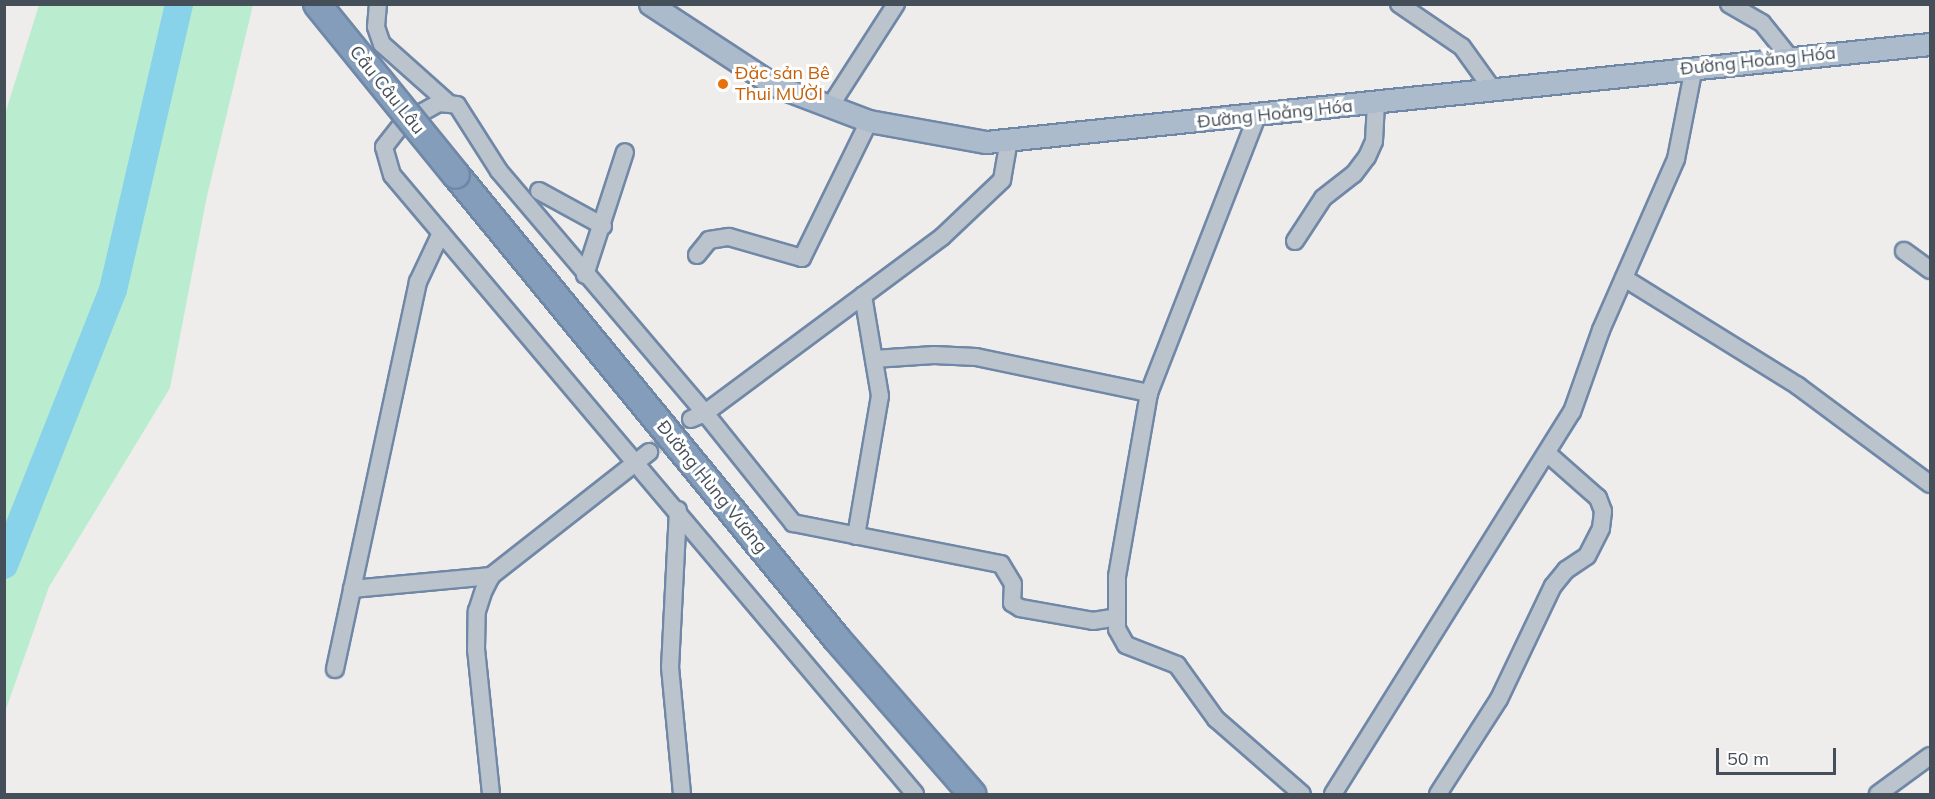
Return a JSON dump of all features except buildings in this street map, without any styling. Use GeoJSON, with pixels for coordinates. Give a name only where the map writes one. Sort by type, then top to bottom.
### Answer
{"type":"FeatureCollection","features":[{"type":"Feature","properties":{"kind":"highway","name":"Cầu Câu Lâu"},"geometry":{"type":"LineString","coordinates":[[317,4],[456,175]]}},
{"type":"Feature","properties":{"kind":"highway","name":"Đường Hùng Vương"},"geometry":{"type":"LineString","coordinates":[[456,175],[837,639],[972,795]]}},
{"type":"Feature","properties":{"kind":"main road","name":"Đường Hoằng Hóa"},"geometry":{"type":"LineString","coordinates":[[650,4],[774,85],[829,108],[869,121],[986,142],[1257,116],[1930,44]]}},
{"type":"Feature","properties":{"kind":"street"},"geometry":{"type":"LineString","coordinates":[[378,4],[376,27],[382,44],[447,102],[457,105],[499,171],[698,416],[793,523],[1001,564],[1013,584],[1012,603],[1020,608],[1093,621],[1117,617]]}},
{"type":"Feature","properties":{"kind":"street"},"geometry":{"type":"LineString","coordinates":[[829,108],[896,4]]}},
{"type":"Feature","properties":{"kind":"street"},"geometry":{"type":"LineString","coordinates":[[1399,4],[1462,47],[1494,90]]}},
{"type":"Feature","properties":{"kind":"street"},"geometry":{"type":"LineString","coordinates":[[1729,4],[1762,23],[1790,58]]}},
{"type":"Feature","properties":{"kind":"street"},"geometry":{"type":"LineString","coordinates":[[1333,795],[1572,412],[1624,278],[1676,159],[1694,68]]}},
{"type":"Feature","properties":{"kind":"street"},"geometry":{"type":"LineString","coordinates":[[447,102],[423,109],[403,123],[384,147],[392,175],[441,233],[643,456],[678,510],[915,795]]}},
{"type":"Feature","properties":{"kind":"street"},"geometry":{"type":"LineString","coordinates":[[1295,241],[1323,198],[1354,174],[1367,157],[1374,141],[1376,103]]}},
{"type":"Feature","properties":{"kind":"street"},"geometry":{"type":"LineString","coordinates":[[1257,116],[1149,393],[1117,577],[1117,617],[1123,642],[1177,665],[1216,719],[1302,795]]}},
{"type":"Feature","properties":{"kind":"street"},"geometry":{"type":"LineString","coordinates":[[697,255],[709,240],[729,237],[802,258],[869,121]]}},
{"type":"Feature","properties":{"kind":"street"},"geometry":{"type":"LineString","coordinates":[[698,416],[942,237],[1002,180],[1009,140]]}},
{"type":"Feature","properties":{"kind":"street"},"geometry":{"type":"LineString","coordinates":[[585,275],[603,226],[625,152]]}},
{"type":"Feature","properties":{"kind":"street"},"geometry":{"type":"LineString","coordinates":[[539,191],[603,226]]}},
{"type":"Feature","properties":{"kind":"street"},"geometry":{"type":"LineString","coordinates":[[335,669],[418,282],[441,233]]}},
{"type":"Feature","properties":{"kind":"street"},"geometry":{"type":"LineString","coordinates":[[1904,251],[1930,270]]}},
{"type":"Feature","properties":{"kind":"street"},"geometry":{"type":"LineString","coordinates":[[1624,278],[1798,386],[1930,484]]}},
{"type":"Feature","properties":{"kind":"street"},"geometry":{"type":"LineString","coordinates":[[856,536],[880,396],[863,296]]}},
{"type":"Feature","properties":{"kind":"street"},"geometry":{"type":"LineString","coordinates":[[874,359],[934,355],[976,357],[1149,393]]}},
{"type":"Feature","properties":{"kind":"street"},"geometry":{"type":"LineString","coordinates":[[1438,795],[1499,699],[1553,586],[1566,570],[1587,556],[1601,528],[1603,511],[1598,498],[1547,453]]}},
{"type":"Feature","properties":{"kind":"street"},"geometry":{"type":"LineString","coordinates":[[491,795],[476,650],[477,612],[491,576],[643,456]]}},
{"type":"Feature","properties":{"kind":"street"},"geometry":{"type":"LineString","coordinates":[[678,510],[670,667],[682,795]]}},
{"type":"Feature","properties":{"kind":"street"},"geometry":{"type":"LineString","coordinates":[[352,589],[491,576]]}},
{"type":"Feature","properties":{"kind":"street"},"geometry":{"type":"LineString","coordinates":[[1878,795],[1930,756]]}},
{"type":"Feature","properties":{"kind":"green space"},"geometry":{"type":"Polygon","coordinates":[[[39,5],[253,5],[207,196],[170,388],[49,587],[5,712],[5,114],[39,5]]]}},
{"type":"Feature","properties":{"kind":"waterway"},"geometry":{"type":"LineString","coordinates":[[4,565],[113,290],[179,4]]}},
{"type":"Feature","properties":{"kind":"tunnel"},"geometry":{"type":"LineString","coordinates":[[649,452],[691,419]]}},
{"type":"Feature","properties":{"kind":"place","name":"Đặc sản Bê Thui MƯỜI"},"geometry":{"type":"Point","coordinates":[723,84]}}]}
